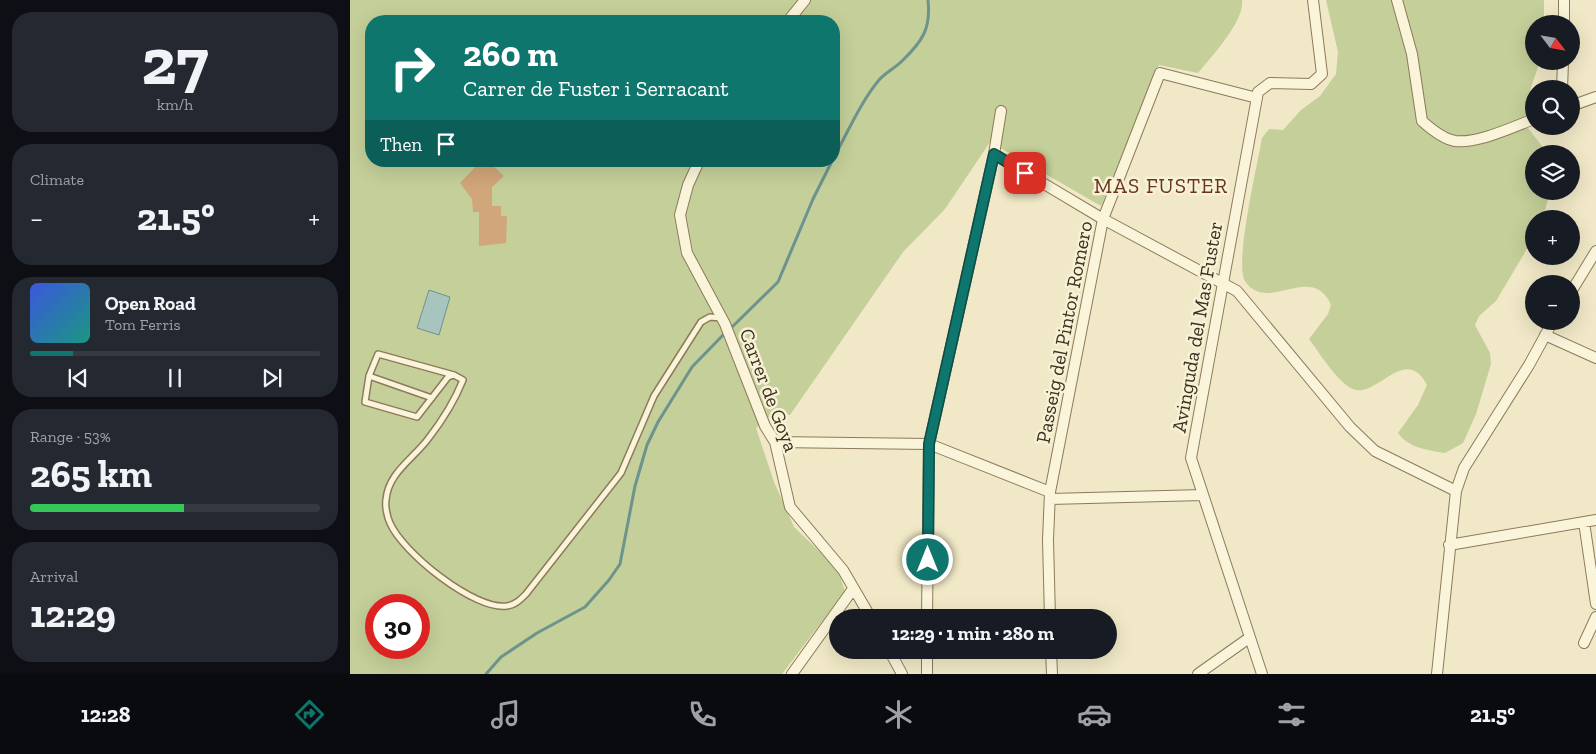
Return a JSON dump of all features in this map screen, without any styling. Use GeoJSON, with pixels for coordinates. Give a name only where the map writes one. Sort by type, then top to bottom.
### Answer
{"type":"FeatureCollection","features":[{"type":"Feature","properties":{"kind":"street"},"geometry":{"type":"LineString","coordinates":[[793,15],[805,0]]}},
{"type":"Feature","properties":{"kind":"street"},"geometry":{"type":"LineString","coordinates":[[1257,98],[1258,92],[1270,82],[1311,84],[1322,74],[1313,0]]}},
{"type":"Feature","properties":{"kind":"street"},"geometry":{"type":"LineString","coordinates":[[1398,0],[1412,54],[1422,121],[1436,133],[1455,141],[1482,137],[1525,122]]}},
{"type":"Feature","properties":{"kind":"street"},"geometry":{"type":"LineString","coordinates":[[1564,0],[1564,15]]}},
{"type":"Feature","properties":{"kind":"street","name":"Passeig del Pintor Romero"},"geometry":{"type":"LineString","coordinates":[[1050,609],[1048,540],[1050,495],[1103,219],[1160,73],[1257,98]]}},
{"type":"Feature","properties":{"kind":"street"},"geometry":{"type":"LineString","coordinates":[[1580,103],[1596,97]]}},
{"type":"Feature","properties":{"kind":"street","name":"Avinguda del Mas Fuster"},"geometry":{"type":"LineString","coordinates":[[1257,98],[1191,458],[1262,674]]}},
{"type":"Feature","properties":{"kind":"street"},"geometry":{"type":"LineString","coordinates":[[928,609],[929,444],[994,154],[1000,111]]}},
{"type":"Feature","properties":{"kind":"street"},"geometry":{"type":"LineString","coordinates":[[994,154],[1103,219],[1237,291],[1350,427],[1375,451],[1456,491]]}},
{"type":"Feature","properties":{"kind":"street","name":"Carrer de Goya"},"geometry":{"type":"LineString","coordinates":[[696,167],[688,185],[680,215],[687,253],[723,321],[765,426],[775,442],[790,507],[843,570],[865,609]]}},
{"type":"Feature","properties":{"kind":"street"},"geometry":{"type":"LineString","coordinates":[[1580,277],[1596,251]]}},
{"type":"Feature","properties":{"kind":"street"},"geometry":{"type":"LineString","coordinates":[[1437,674],[1456,491],[1464,468],[1548,330]]}},
{"type":"Feature","properties":{"kind":"street"},"geometry":{"type":"LineString","coordinates":[[1545,335],[1596,358]]}},
{"type":"Feature","properties":{"kind":"street"},"geometry":{"type":"LineString","coordinates":[[775,442],[929,444],[1050,495],[1203,495]]}},
{"type":"Feature","properties":{"kind":"street"},"geometry":{"type":"LineString","coordinates":[[1449,545],[1596,520]]}},
{"type":"Feature","properties":{"kind":"street"},"geometry":{"type":"LineString","coordinates":[[1584,522],[1596,604]]}},
{"type":"Feature","properties":{"kind":"street"},"geometry":{"type":"LineString","coordinates":[[792,674],[853,589]]}},
{"type":"Feature","properties":{"kind":"street"},"geometry":{"type":"LineString","coordinates":[[1584,642],[1596,617]]}},
{"type":"Feature","properties":{"kind":"street"},"geometry":{"type":"LineString","coordinates":[[1198,674],[1249,638]]}},
{"type":"Feature","properties":{"kind":"street"},"geometry":{"type":"LineString","coordinates":[[894,659],[902,674]]}},
{"type":"Feature","properties":{"kind":"street"},"geometry":{"type":"LineString","coordinates":[[927,659],[927,674]]}},
{"type":"Feature","properties":{"kind":"street"},"geometry":{"type":"LineString","coordinates":[[1051,659],[1052,674]]}},
{"type":"Feature","properties":{"kind":"lane"},"geometry":{"type":"LineString","coordinates":[[454,375],[448,377],[417,417],[365,402],[369,376],[378,354],[454,375],[463,380],[458,393],[428,440],[389,482],[386,501],[389,522],[401,540],[449,582],[488,604],[509,606],[517,603],[526,594],[621,473],[654,396],[701,322],[710,317],[723,321]]}},
{"type":"Feature","properties":{"kind":"lane"},"geometry":{"type":"LineString","coordinates":[[369,376],[432,398]]}},
{"type":"Feature","properties":{"kind":"green space"},"geometry":{"type":"Polygon","coordinates":[[[350,0],[1242,0],[1242,9],[1233,28],[1198,73],[1159,65],[1101,206],[990,142],[945,209],[903,252],[790,415],[772,415],[756,428],[774,482],[794,527],[837,568],[845,591],[831,609],[829,609],[829,612],[782,674],[350,674],[350,0]]]}},
{"type":"Feature","properties":{"kind":"green space"},"geometry":{"type":"Polygon","coordinates":[[[1326,0],[1544,0],[1544,15],[1525,15],[1525,70],[1537,70],[1533,80],[1525,80],[1525,135],[1533,135],[1541,145],[1525,145],[1525,200],[1548,200],[1545,210],[1525,210],[1525,252],[1496,301],[1479,316],[1475,325],[1490,353],[1491,364],[1476,414],[1463,443],[1445,453],[1413,445],[1398,433],[1418,405],[1427,385],[1419,374],[1410,370],[1401,370],[1365,390],[1356,390],[1343,383],[1309,339],[1328,314],[1331,305],[1323,293],[1313,287],[1301,287],[1265,293],[1254,290],[1245,281],[1242,271],[1244,235],[1262,138],[1269,129],[1283,130],[1301,110],[1320,96],[1336,74],[1338,52],[1326,0]]]}},
{"type":"Feature","properties":{"kind":"water"},"geometry":{"type":"Polygon","coordinates":[[[429,290],[450,297],[439,335],[417,328],[429,290]]]}},
{"type":"Feature","properties":{"kind":"building"},"geometry":{"type":"Polygon","coordinates":[[[475,167],[494,167],[504,176],[492,187],[492,206],[501,206],[501,216],[507,216],[506,243],[479,246],[479,212],[473,212],[472,199],[460,183],[475,167]]]}},
{"type":"Feature","properties":{"kind":"waterway"},"geometry":{"type":"LineString","coordinates":[[840,146],[860,108],[881,77],[899,64],[924,34],[928,19],[928,0]]}},
{"type":"Feature","properties":{"kind":"waterway"},"geometry":{"type":"LineString","coordinates":[[730,329],[778,282],[813,199],[829,167]]}},
{"type":"Feature","properties":{"kind":"waterway"},"geometry":{"type":"LineString","coordinates":[[486,674],[501,657],[537,633],[585,607],[609,580],[620,564],[635,486],[647,445],[658,422],[692,367],[725,333]]}},
{"type":"Feature","properties":{"kind":"district","name":"MAS FUSTER"},"geometry":{"type":"Point","coordinates":[1161,186]}},
{"type":"Feature","properties":{"kind":"route"},"geometry":{"type":"LineString","coordinates":[[928,560],[929,444],[994,154],[1025,173]]}}]}
